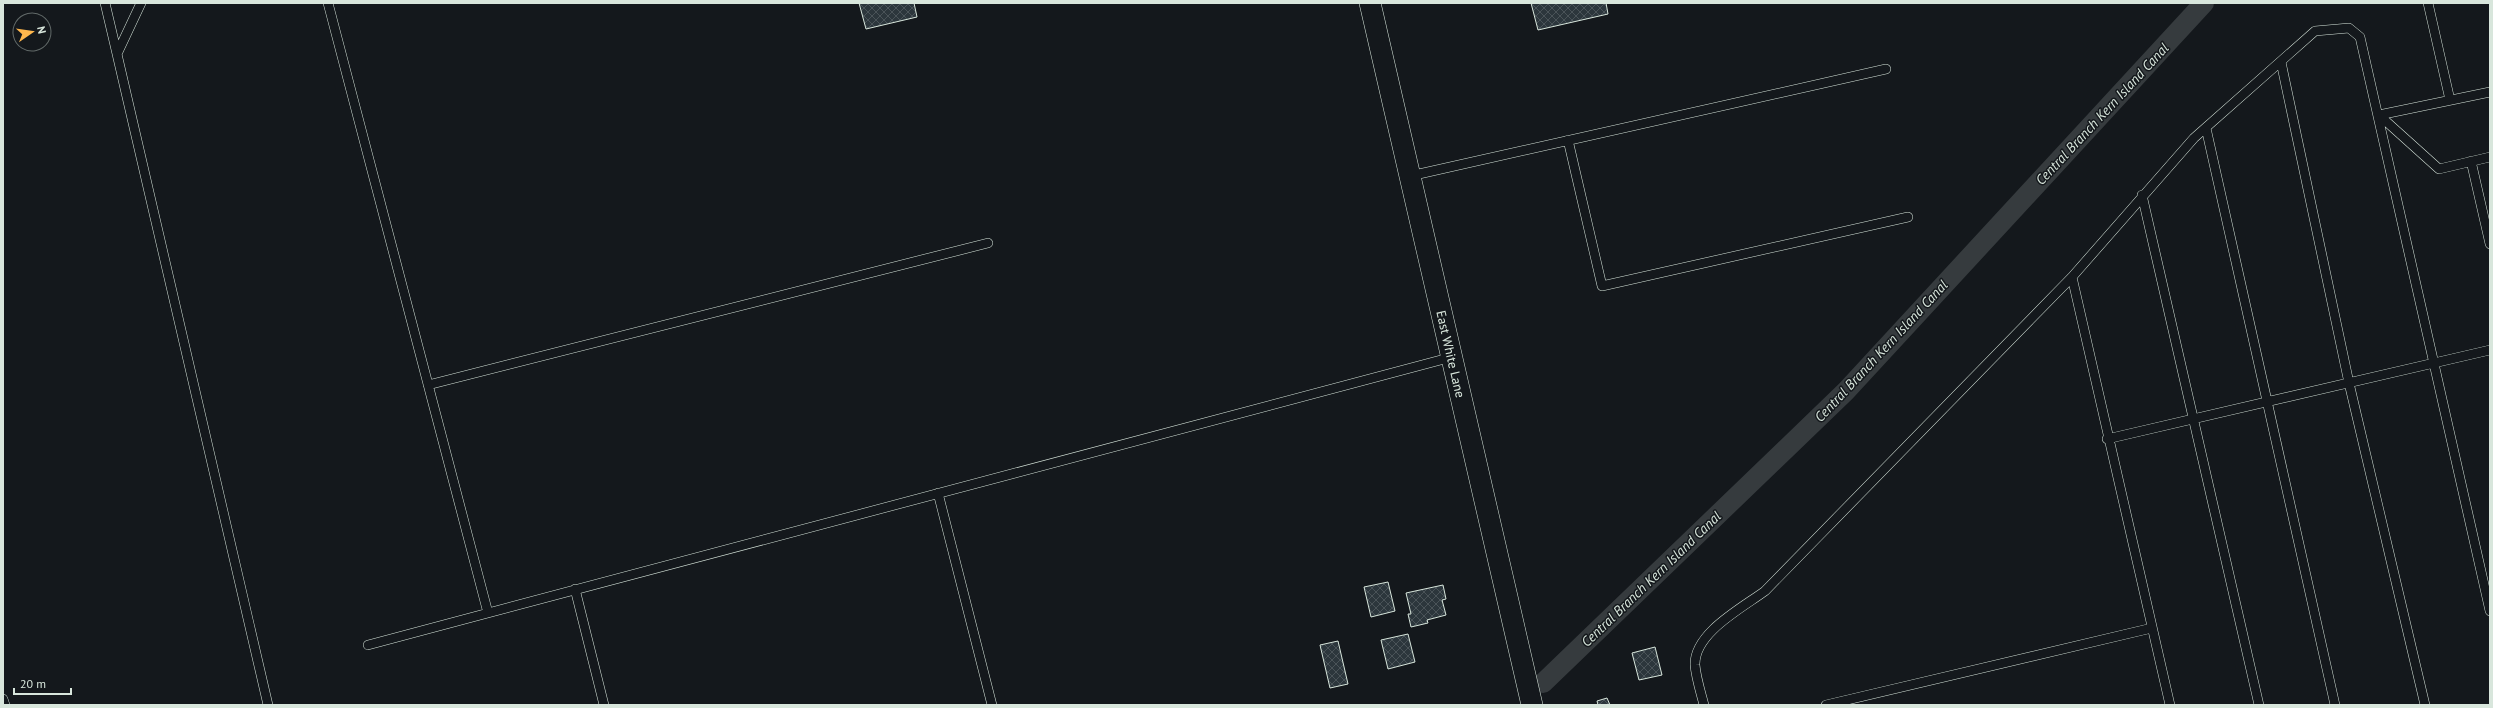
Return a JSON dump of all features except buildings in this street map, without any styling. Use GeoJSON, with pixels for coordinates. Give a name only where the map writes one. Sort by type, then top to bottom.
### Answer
{"type":"FeatureCollection","features":[{"type":"Feature","properties":{"kind":"street","name":"East White Lane"},"geometry":{"type":"LineString","coordinates":[[1370,3],[1532,705]]}},
{"type":"Feature","properties":{"kind":"lane"},"geometry":{"type":"LineString","coordinates":[[105,3],[268,705]]}},
{"type":"Feature","properties":{"kind":"lane"},"geometry":{"type":"LineString","coordinates":[[117,54],[141,3]]}},
{"type":"Feature","properties":{"kind":"lane"},"geometry":{"type":"LineString","coordinates":[[328,3],[488,613]]}},
{"type":"Feature","properties":{"kind":"lane"},"geometry":{"type":"LineString","coordinates":[[2428,3],[2450,100]]}},
{"type":"Feature","properties":{"kind":"lane"},"geometry":{"type":"LineString","coordinates":[[1704,705],[1695,665],[1700,644],[1712,631],[1765,591],[2072,277],[2142,195],[2206,128],[2315,31],[2349,28],[2360,37],[2379,115],[2432,363],[2490,611]]}},
{"type":"Feature","properties":{"kind":"lane"},"geometry":{"type":"LineString","coordinates":[[2280,62],[2350,383],[2425,705]]}},
{"type":"Feature","properties":{"kind":"lane"},"geometry":{"type":"LineString","coordinates":[[1410,176],[1886,69]]}},
{"type":"Feature","properties":{"kind":"lane"},"geometry":{"type":"LineString","coordinates":[[2379,115],[2490,92]]}},
{"type":"Feature","properties":{"kind":"lane"},"geometry":{"type":"LineString","coordinates":[[2379,115],[2439,169],[2490,157]]}},
{"type":"Feature","properties":{"kind":"lane"},"geometry":{"type":"LineString","coordinates":[[2206,128],[2266,402],[2335,705]]}},
{"type":"Feature","properties":{"kind":"lane"},"geometry":{"type":"LineString","coordinates":[[1568,140],[1602,286],[1908,217]]}},
{"type":"Feature","properties":{"kind":"lane"},"geometry":{"type":"LineString","coordinates":[[2472,161],[2490,244]]}},
{"type":"Feature","properties":{"kind":"lane"},"geometry":{"type":"LineString","coordinates":[[2142,195],[2258,705]]}},
{"type":"Feature","properties":{"kind":"lane"},"geometry":{"type":"LineString","coordinates":[[428,385],[988,243]]}},
{"type":"Feature","properties":{"kind":"lane"},"geometry":{"type":"LineString","coordinates":[[2072,277],[2107,439],[2170,705]]}},
{"type":"Feature","properties":{"kind":"lane"},"geometry":{"type":"LineString","coordinates":[[2107,439],[2490,350]]}},
{"type":"Feature","properties":{"kind":"lane"},"geometry":{"type":"LineString","coordinates":[[368,645],[1452,357]]}},
{"type":"Feature","properties":{"kind":"lane"},"geometry":{"type":"LineString","coordinates":[[938,493],[992,705]]}},
{"type":"Feature","properties":{"kind":"lane"},"geometry":{"type":"LineString","coordinates":[[575,589],[604,705]]}},
{"type":"Feature","properties":{"kind":"lane"},"geometry":{"type":"LineString","coordinates":[[1826,705],[2152,628]]}},
{"type":"Feature","properties":{"kind":"lane"},"geometry":{"type":"LineString","coordinates":[[3,699],[4,705]]}},
{"type":"Feature","properties":{"kind":"waterway","name":"Central Branch Kern Island Canal"},"geometry":{"type":"LineString","coordinates":[[1543,683],[1846,391],[2204,3]]}}]}
